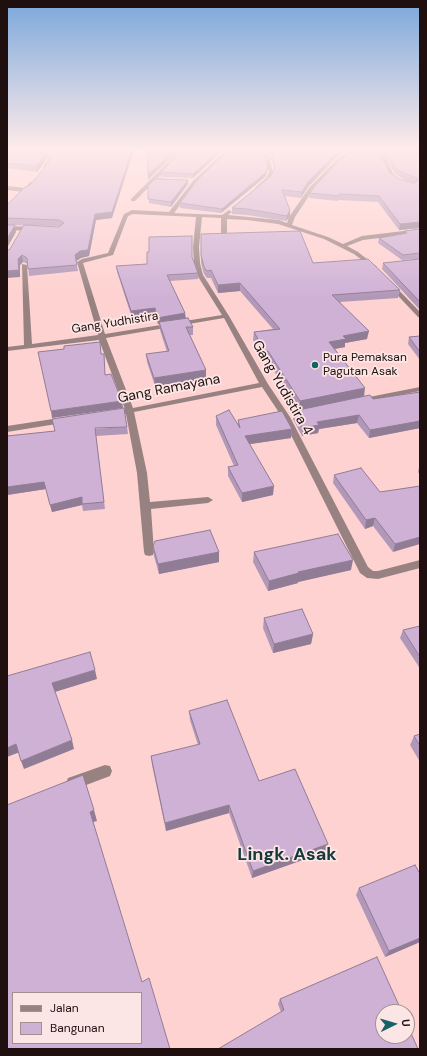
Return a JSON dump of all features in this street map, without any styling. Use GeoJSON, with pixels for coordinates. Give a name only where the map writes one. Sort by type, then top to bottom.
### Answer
{"type":"FeatureCollection","features":[{"type":"Feature","properties":{"kind":"street"},"geometry":{"type":"LineString","coordinates":[[170,214],[182,199]]}},
{"type":"Feature","properties":{"kind":"street"},"geometry":{"type":"LineString","coordinates":[[289,225],[292,217],[304,199]]}},
{"type":"Feature","properties":{"kind":"street"},"geometry":{"type":"LineString","coordinates":[[224,216],[236,206]]}},
{"type":"Feature","properties":{"kind":"street"},"geometry":{"type":"LineString","coordinates":[[149,552],[142,473],[130,411],[102,337],[80,262],[110,254],[125,217],[129,213],[224,216],[289,225],[326,238],[343,246],[378,268]]}},
{"type":"Feature","properties":{"kind":"street","name":"Gang Yudistira 4"},"geometry":{"type":"LineString","coordinates":[[199,216],[196,247],[197,263],[200,275],[226,316],[264,384],[289,416],[364,570],[371,575],[378,575],[420,564]]}},
{"type":"Feature","properties":{"kind":"street"},"geometry":{"type":"LineString","coordinates":[[224,216],[224,236]]}},
{"type":"Feature","properties":{"kind":"street"},"geometry":{"type":"LineString","coordinates":[[7,228],[45,229]]}},
{"type":"Feature","properties":{"kind":"street"},"geometry":{"type":"LineString","coordinates":[[19,235],[23,228]]}},
{"type":"Feature","properties":{"kind":"street"},"geometry":{"type":"LineString","coordinates":[[343,246],[362,238],[420,231]]}},
{"type":"Feature","properties":{"kind":"street"},"geometry":{"type":"LineString","coordinates":[[24,265],[28,346]]}},
{"type":"Feature","properties":{"kind":"street"},"geometry":{"type":"LineString","coordinates":[[383,277],[417,309],[420,316]]}},
{"type":"Feature","properties":{"kind":"street","name":"Gang Yudhistira"},"geometry":{"type":"LineString","coordinates":[[7,349],[102,337],[226,316]]}},
{"type":"Feature","properties":{"kind":"street","name":"Gang Ramayana"},"geometry":{"type":"LineString","coordinates":[[115,413],[264,384]]}},
{"type":"Feature","properties":{"kind":"street"},"geometry":{"type":"LineString","coordinates":[[353,403],[420,389]]}},
{"type":"Feature","properties":{"kind":"street"},"geometry":{"type":"LineString","coordinates":[[7,429],[76,419]]}},
{"type":"Feature","properties":{"kind":"street"},"geometry":{"type":"LineString","coordinates":[[146,506],[208,500]]}},
{"type":"Feature","properties":{"kind":"street"},"geometry":{"type":"LineString","coordinates":[[63,787],[105,772]]}},
{"type":"Feature","properties":{"kind":"building"},"geometry":{"type":"Polygon","coordinates":[[[13,199],[116,199],[112,212],[95,214],[88,250],[80,251],[75,255],[77,265],[28,269],[27,258],[22,255],[18,259],[19,270],[7,271],[7,251],[10,249],[24,225],[59,227],[64,223],[59,220],[7,218],[8,204],[13,199]]]}},
{"type":"Feature","properties":{"kind":"building"},"geometry":{"type":"Polygon","coordinates":[[[150,199],[173,199],[171,202],[150,199]]]}},
{"type":"Feature","properties":{"kind":"building"},"geometry":{"type":"Polygon","coordinates":[[[183,199],[234,199],[222,209],[180,203],[183,199]]]}},
{"type":"Feature","properties":{"kind":"building"},"geometry":{"type":"Polygon","coordinates":[[[243,199],[286,199],[290,210],[287,216],[232,208],[243,199]]]}},
{"type":"Feature","properties":{"kind":"building"},"geometry":{"type":"Polygon","coordinates":[[[381,199],[420,199],[420,222],[400,224],[381,199]]]}},
{"type":"Feature","properties":{"kind":"building"},"geometry":{"type":"Polygon","coordinates":[[[7,225],[15,225],[7,239],[7,225]]]}},
{"type":"Feature","properties":{"kind":"building"},"geometry":{"type":"Polygon","coordinates":[[[420,229],[420,253],[403,255],[379,238],[407,233],[405,231],[420,229]]]}},
{"type":"Feature","properties":{"kind":"building"},"geometry":{"type":"Polygon","coordinates":[[[300,231],[313,263],[368,259],[400,290],[332,295],[369,331],[343,336],[346,339],[329,342],[365,388],[300,401],[268,351],[265,352],[254,332],[280,329],[240,283],[218,285],[211,270],[207,271],[204,267],[201,255],[201,234],[300,231]]]}},
{"type":"Feature","properties":{"kind":"building"},"geometry":{"type":"Polygon","coordinates":[[[192,236],[192,257],[198,273],[167,275],[185,313],[157,318],[155,308],[131,311],[116,266],[147,264],[149,237],[192,236]]]}},
{"type":"Feature","properties":{"kind":"building"},"geometry":{"type":"Polygon","coordinates":[[[420,259],[420,302],[383,263],[420,259]]]}},
{"type":"Feature","properties":{"kind":"building"},"geometry":{"type":"Polygon","coordinates":[[[188,318],[193,327],[186,327],[206,370],[154,378],[146,354],[169,351],[159,322],[188,318]]]}},
{"type":"Feature","properties":{"kind":"building"},"geometry":{"type":"Polygon","coordinates":[[[420,336],[420,352],[409,337],[420,336]]]}},
{"type":"Feature","properties":{"kind":"building"},"geometry":{"type":"Polygon","coordinates":[[[100,342],[101,354],[104,354],[105,375],[111,374],[122,401],[51,411],[38,352],[64,349],[64,346],[100,342]]]}},
{"type":"Feature","properties":{"kind":"building"},"geometry":{"type":"Polygon","coordinates":[[[420,392],[420,421],[370,430],[359,415],[317,422],[319,425],[303,428],[294,411],[370,395],[373,399],[420,392]]]}},
{"type":"Feature","properties":{"kind":"building"},"geometry":{"type":"Polygon","coordinates":[[[124,408],[127,427],[95,428],[104,502],[82,504],[82,497],[50,505],[44,482],[7,487],[7,436],[55,431],[52,419],[124,408]]]}},
{"type":"Feature","properties":{"kind":"building"},"geometry":{"type":"Polygon","coordinates":[[[229,410],[240,428],[238,420],[282,411],[292,429],[245,436],[274,486],[242,493],[228,467],[238,465],[216,416],[229,410]]]}},
{"type":"Feature","properties":{"kind":"building"},"geometry":{"type":"Polygon","coordinates":[[[361,468],[380,492],[420,486],[420,537],[395,544],[375,518],[366,520],[334,475],[361,468]]]}},
{"type":"Feature","properties":{"kind":"building"},"geometry":{"type":"Polygon","coordinates":[[[210,530],[219,552],[158,564],[153,546],[155,541],[210,530]]]}},
{"type":"Feature","properties":{"kind":"building"},"geometry":{"type":"Polygon","coordinates":[[[338,534],[353,560],[298,572],[299,573],[269,581],[254,552],[338,534]]]}},
{"type":"Feature","properties":{"kind":"building"},"geometry":{"type":"Polygon","coordinates":[[[302,609],[313,634],[274,644],[264,618],[302,609]]]}},
{"type":"Feature","properties":{"kind":"building"},"geometry":{"type":"Polygon","coordinates":[[[420,626],[420,657],[403,630],[420,626]]]}},
{"type":"Feature","properties":{"kind":"building"},"geometry":{"type":"Polygon","coordinates":[[[90,652],[95,670],[52,683],[72,740],[21,761],[16,744],[7,748],[7,676],[90,652]]]}},
{"type":"Feature","properties":{"kind":"building"},"geometry":{"type":"Polygon","coordinates":[[[227,700],[259,781],[295,769],[328,844],[253,871],[229,805],[165,823],[151,756],[200,744],[189,711],[227,700]]]}},
{"type":"Feature","properties":{"kind":"building"},"geometry":{"type":"Polygon","coordinates":[[[420,734],[420,746],[414,736],[420,734]]]}},
{"type":"Feature","properties":{"kind":"building"},"geometry":{"type":"Polygon","coordinates":[[[83,775],[94,810],[90,812],[142,982],[149,978],[170,1049],[7,1049],[7,805],[83,775]]]}},
{"type":"Feature","properties":{"kind":"building"},"geometry":{"type":"Polygon","coordinates":[[[415,865],[420,872],[420,938],[389,951],[359,888],[415,865]]]}},
{"type":"Feature","properties":{"kind":"building"},"geometry":{"type":"Polygon","coordinates":[[[377,957],[398,1004],[375,1004],[375,1044],[415,1044],[415,1042],[418,1049],[218,1049],[284,1010],[280,999],[377,957]]]}},
{"type":"Feature","properties":{"kind":"place","name":"Pura Pemaksan Pagutan Asak"},"geometry":{"type":"Point","coordinates":[315,365]}},
{"type":"Feature","properties":{"kind":"district","name":"Lingk. Asak"},"geometry":{"type":"Point","coordinates":[287,855]}}]}
